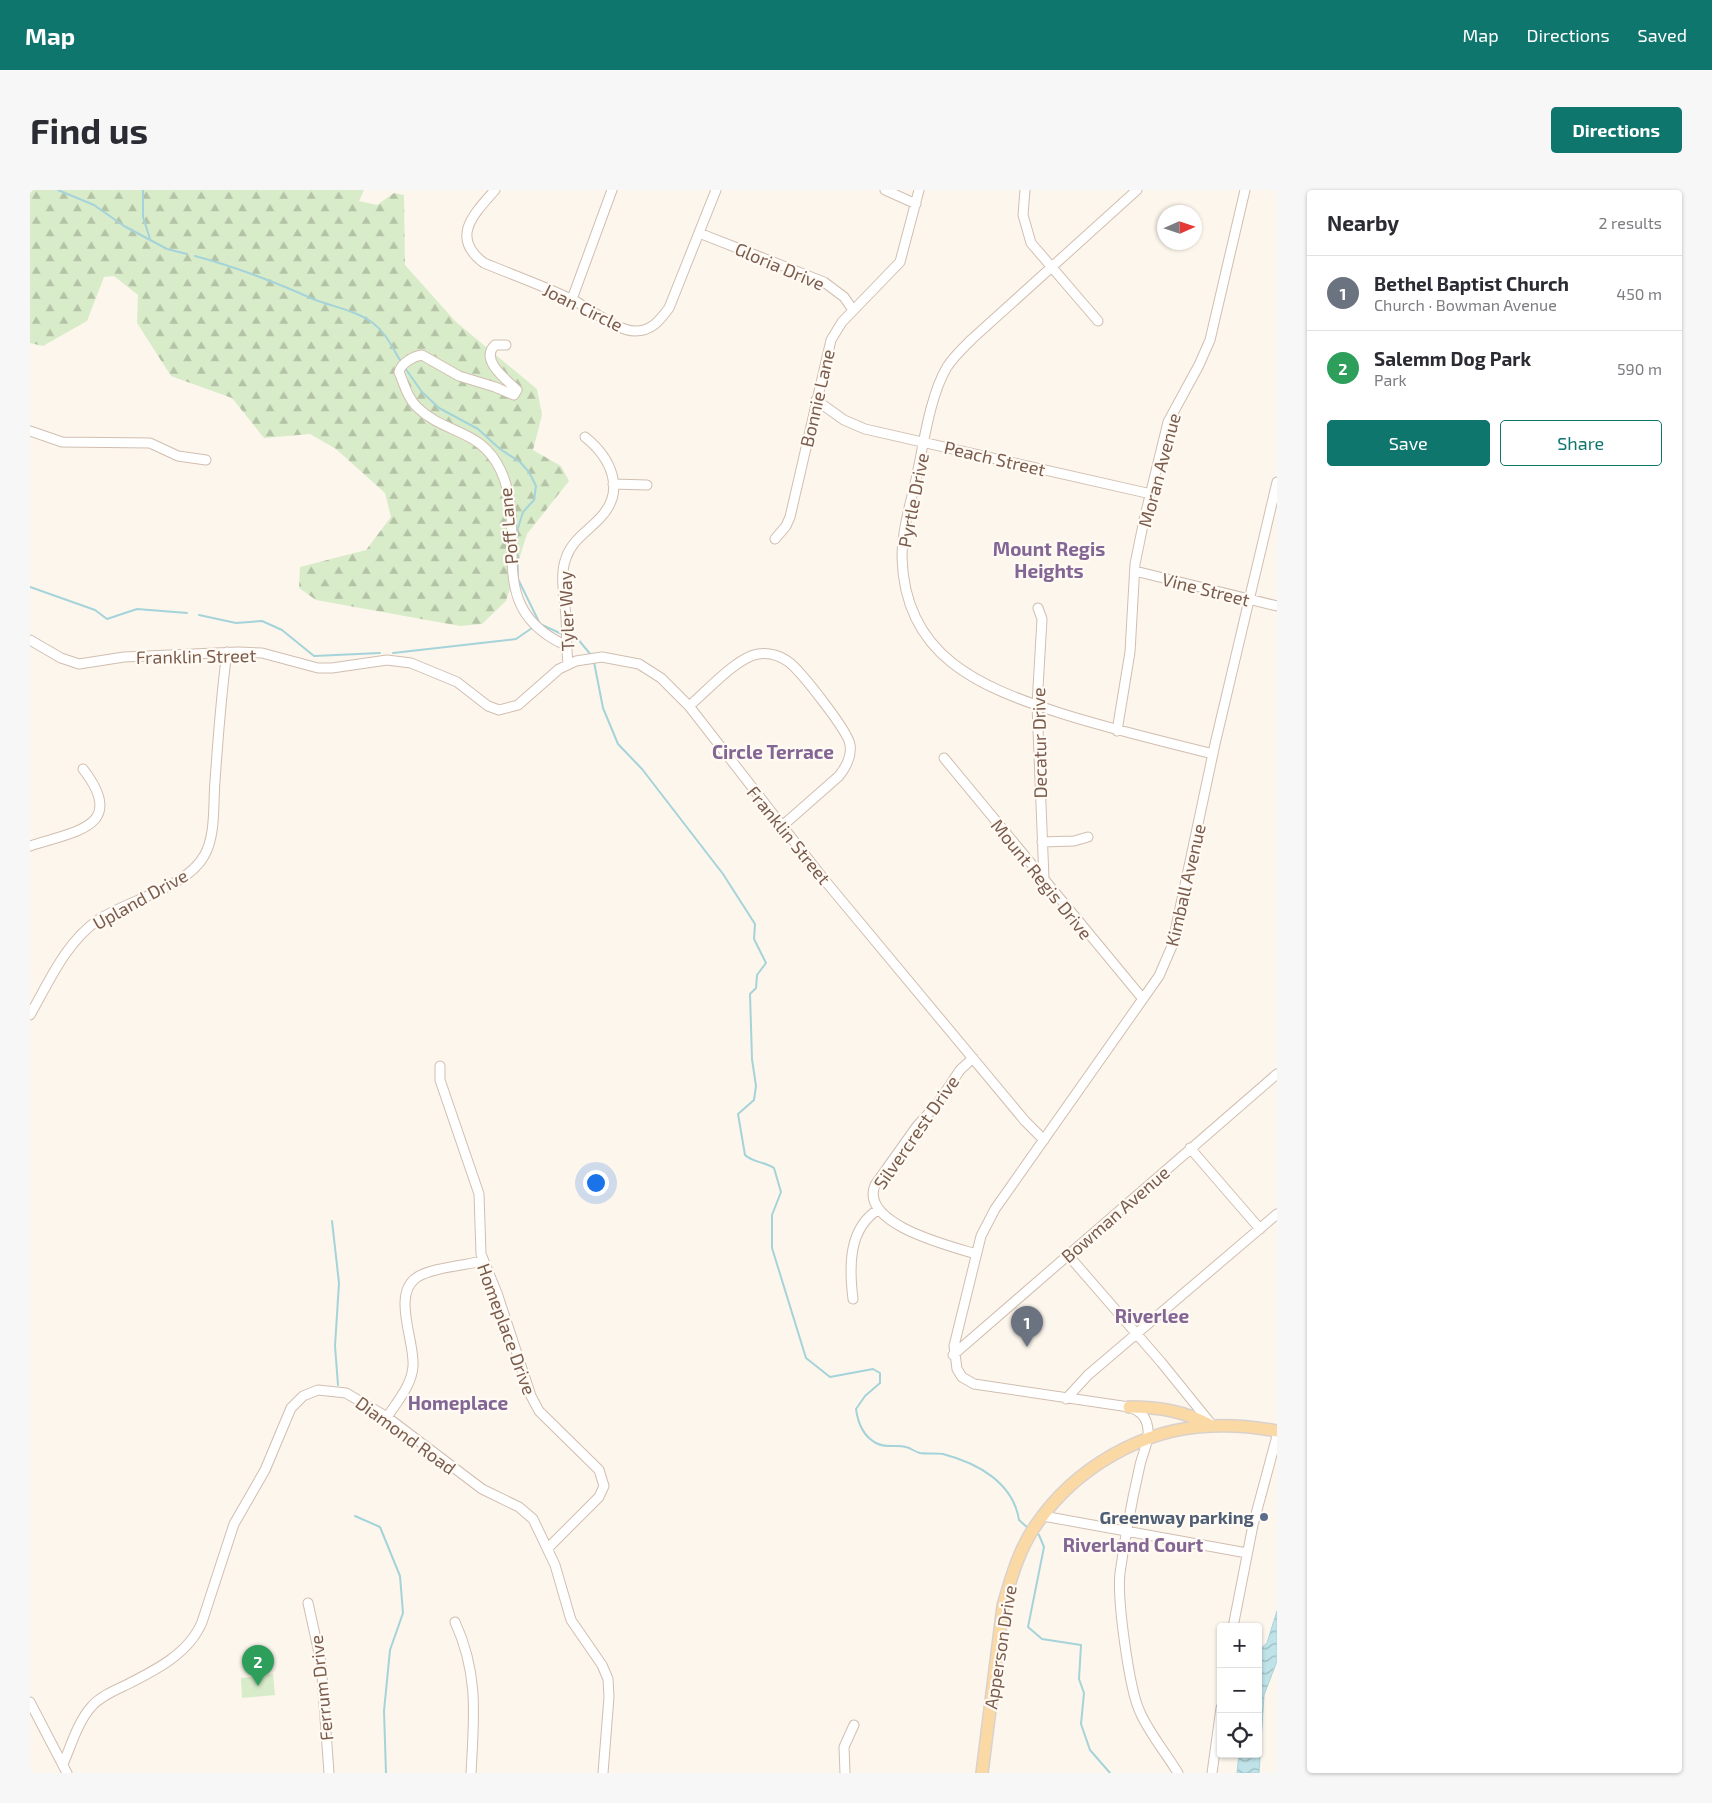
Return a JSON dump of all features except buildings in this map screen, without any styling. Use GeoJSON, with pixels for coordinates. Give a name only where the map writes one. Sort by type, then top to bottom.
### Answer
{"type":"FeatureCollection","features":[{"type":"Feature","properties":{"kind":"main road"},"geometry":{"type":"LineString","coordinates":[[1129,1407],[1153,1407],[1172,1410],[1191,1415],[1212,1426],[1277,1430]]}},
{"type":"Feature","properties":{"kind":"main road","name":"Apperson Drive"},"geometry":{"type":"LineString","coordinates":[[982,1773],[1003,1606],[1017,1562],[1039,1520],[1061,1495],[1092,1469],[1116,1453],[1148,1438],[1175,1430],[1212,1426]]}},
{"type":"Feature","properties":{"kind":"street","name":"Joan Circle"},"geometry":{"type":"LineString","coordinates":[[495,190],[468,224],[466,236],[470,250],[484,263],[572,299],[621,328],[636,331],[649,328],[657,323],[669,308],[716,190]]}},
{"type":"Feature","properties":{"kind":"street"},"geometry":{"type":"LineString","coordinates":[[572,299],[612,190]]}},
{"type":"Feature","properties":{"kind":"street"},"geometry":{"type":"LineString","coordinates":[[885,190],[916,204]]}},
{"type":"Feature","properties":{"kind":"street","name":"Bonnie Lane"},"geometry":{"type":"LineString","coordinates":[[776,538],[786,526],[790,517],[831,340],[842,322],[900,262],[919,190]]}},
{"type":"Feature","properties":{"kind":"street"},"geometry":{"type":"LineString","coordinates":[[1026,190],[1023,215],[1026,232],[1038,252],[1098,321]]}},
{"type":"Feature","properties":{"kind":"street","name":"Pyrtle Drive"},"geometry":{"type":"LineString","coordinates":[[1137,190],[955,355],[937,389],[924,442],[902,546],[905,581],[913,609],[928,637],[961,671],[991,688],[1036,706],[1117,732],[1213,754]]}},
{"type":"Feature","properties":{"kind":"street","name":"Moran Avenue"},"geometry":{"type":"LineString","coordinates":[[1117,732],[1130,652],[1135,571],[1151,494],[1172,411],[1199,365],[1210,340],[1245,190]]}},
{"type":"Feature","properties":{"kind":"street","name":"Gloria Drive"},"geometry":{"type":"LineString","coordinates":[[699,233],[824,282],[844,297],[853,310]]}},
{"type":"Feature","properties":{"kind":"street","name":"Poff Lane"},"geometry":{"type":"LineString","coordinates":[[506,345],[495,345],[490,358],[495,369],[517,390],[514,395],[459,376],[422,355],[416,356],[401,365],[398,372],[408,396],[418,408],[474,439],[485,447],[497,462],[502,473],[509,505],[514,588],[534,625],[550,638],[565,642]]}},
{"type":"Feature","properties":{"kind":"street","name":"Peach Street"},"geometry":{"type":"LineString","coordinates":[[816,400],[829,411],[855,425],[1151,494]]}},
{"type":"Feature","properties":{"kind":"street"},"geometry":{"type":"LineString","coordinates":[[30,431],[62,442],[150,443],[178,456],[206,460]]}},
{"type":"Feature","properties":{"kind":"street","name":"Tyler Way"},"geometry":{"type":"LineString","coordinates":[[568,663],[565,642],[562,568],[572,546],[602,517],[613,496],[611,468],[606,457],[585,436]]}},
{"type":"Feature","properties":{"kind":"street","name":"Kimball Avenue"},"geometry":{"type":"LineString","coordinates":[[953,1355],[956,1331],[981,1236],[995,1209],[1143,999],[1167,960],[1176,933],[1213,754],[1277,482]]}},
{"type":"Feature","properties":{"kind":"street"},"geometry":{"type":"LineString","coordinates":[[613,484],[647,484]]}},
{"type":"Feature","properties":{"kind":"street","name":"Vine Street"},"geometry":{"type":"LineString","coordinates":[[1135,571],[1277,606]]}},
{"type":"Feature","properties":{"kind":"street","name":"Decatur Drive"},"geometry":{"type":"LineString","coordinates":[[1038,608],[1042,619],[1036,706],[1044,879]]}},
{"type":"Feature","properties":{"kind":"street","name":"Franklin Street"},"geometry":{"type":"LineString","coordinates":[[30,640],[61,658],[79,664],[124,657],[227,652],[262,653],[318,668],[332,668],[388,660],[411,663],[457,682],[488,706],[499,710],[518,705],[550,676],[568,663],[602,657],[630,661],[649,669],[689,706],[781,827],[1025,1120],[1044,1140]]}},
{"type":"Feature","properties":{"kind":"street","name":"Upland Drive"},"geometry":{"type":"LineString","coordinates":[[30,1015],[67,951],[88,928],[111,912],[182,877],[194,869],[205,855],[213,813],[221,691],[227,652]]}},
{"type":"Feature","properties":{"kind":"street"},"geometry":{"type":"LineString","coordinates":[[689,706],[743,660],[757,654],[766,654],[790,663],[846,731],[851,746],[846,768],[781,827]]}},
{"type":"Feature","properties":{"kind":"street","name":"Mount Regis Drive"},"geometry":{"type":"LineString","coordinates":[[944,758],[1143,999]]}},
{"type":"Feature","properties":{"kind":"street"},"geometry":{"type":"LineString","coordinates":[[30,846],[86,828],[95,821],[100,809],[99,795],[83,769]]}},
{"type":"Feature","properties":{"kind":"street"},"geometry":{"type":"LineString","coordinates":[[1042,842],[1074,841],[1088,837]]}},
{"type":"Feature","properties":{"kind":"street","name":"Silvercrest Drive"},"geometry":{"type":"LineString","coordinates":[[973,1058],[960,1070],[938,1104],[917,1126],[875,1185],[873,1198],[879,1209],[896,1223],[915,1234],[976,1254]]}},
{"type":"Feature","properties":{"kind":"street","name":"Homeplace Drive"},"geometry":{"type":"LineString","coordinates":[[440,1066],[440,1080],[479,1194],[480,1244],[483,1262],[497,1292],[534,1403],[553,1426],[599,1470],[603,1480],[600,1497],[548,1548]]}},
{"type":"Feature","properties":{"kind":"street","name":"Bowman Avenue"},"geometry":{"type":"LineString","coordinates":[[953,1355],[1277,1074]]}},
{"type":"Feature","properties":{"kind":"street"},"geometry":{"type":"LineString","coordinates":[[1190,1148],[1260,1229]]}},
{"type":"Feature","properties":{"kind":"street","name":"Silvercrest Drive"},"geometry":{"type":"LineString","coordinates":[[853,1299],[850,1267],[854,1240],[865,1219],[879,1209]]}},
{"type":"Feature","properties":{"kind":"street"},"geometry":{"type":"LineString","coordinates":[[1066,1398],[1088,1375],[1277,1214]]}},
{"type":"Feature","properties":{"kind":"street"},"geometry":{"type":"LineString","coordinates":[[1068,1255],[1137,1334],[1212,1426]]}},
{"type":"Feature","properties":{"kind":"street"},"geometry":{"type":"LineString","coordinates":[[387,1417],[408,1384],[413,1366],[405,1302],[410,1284],[420,1275],[483,1262]]}},
{"type":"Feature","properties":{"kind":"street"},"geometry":{"type":"LineString","coordinates":[[953,1355],[958,1372],[974,1384],[1129,1407],[1139,1411],[1146,1420],[1148,1438],[1140,1466],[1127,1532],[1120,1573],[1119,1598],[1136,1701],[1144,1721],[1178,1773]]}},
{"type":"Feature","properties":{"kind":"street","name":"Diamond Road"},"geometry":{"type":"LineString","coordinates":[[65,1769],[81,1723],[92,1706],[107,1695],[162,1665],[180,1652],[195,1637],[202,1622],[234,1524],[266,1470],[283,1423],[297,1401],[318,1390],[336,1390],[355,1397],[387,1417],[464,1476],[527,1513],[538,1526],[548,1548],[571,1620],[602,1665],[608,1679],[609,1697],[603,1773]]}},
{"type":"Feature","properties":{"kind":"street"},"geometry":{"type":"LineString","coordinates":[[1234,1623],[1247,1553],[1277,1436]]}},
{"type":"Feature","properties":{"kind":"street"},"geometry":{"type":"LineString","coordinates":[[1039,1520],[1127,1532],[1247,1553]]}},
{"type":"Feature","properties":{"kind":"street","name":"Ferrum Drive"},"geometry":{"type":"LineString","coordinates":[[308,1603],[321,1662],[329,1773]]}},
{"type":"Feature","properties":{"kind":"street"},"geometry":{"type":"LineString","coordinates":[[455,1622],[465,1649],[475,1691],[471,1773]]}},
{"type":"Feature","properties":{"kind":"street"},"geometry":{"type":"LineString","coordinates":[[30,1702],[65,1769]]}},
{"type":"Feature","properties":{"kind":"street"},"geometry":{"type":"LineString","coordinates":[[1212,1773],[1220,1713]]}},
{"type":"Feature","properties":{"kind":"street"},"geometry":{"type":"LineString","coordinates":[[844,1773],[844,1747],[854,1725]]}},
{"type":"Feature","properties":{"kind":"green space"},"geometry":{"type":"Polygon","coordinates":[[[30,190],[364,190],[359,201],[377,205],[394,193],[404,195],[405,265],[456,322],[537,389],[542,415],[533,450],[561,466],[569,481],[527,534],[506,601],[482,624],[460,626],[316,600],[299,588],[300,567],[366,550],[391,517],[385,493],[336,449],[310,434],[264,438],[232,398],[171,376],[137,323],[138,295],[114,276],[104,277],[87,321],[43,346],[30,343],[30,190]]]}},
{"type":"Feature","properties":{"kind":"green space"},"geometry":{"type":"Polygon","coordinates":[[[273,1674],[275,1695],[242,1698],[241,1678],[273,1674]]]}},
{"type":"Feature","properties":{"kind":"water"},"geometry":{"type":"Polygon","coordinates":[[[1277,1611],[1277,1661],[1264,1695],[1262,1726],[1262,1647],[1267,1643],[1277,1611]]]}},
{"type":"Feature","properties":{"kind":"water"},"geometry":{"type":"Polygon","coordinates":[[[1239,1758],[1260,1758],[1259,1773],[1237,1773],[1239,1758]]]}},
{"type":"Feature","properties":{"kind":"waterway"},"geometry":{"type":"LineString","coordinates":[[58,190],[94,205],[124,226],[167,249],[187,254]]}},
{"type":"Feature","properties":{"kind":"waterway"},"geometry":{"type":"LineString","coordinates":[[143,190],[143,217],[150,239]]}},
{"type":"Feature","properties":{"kind":"waterway"},"geometry":{"type":"LineString","coordinates":[[195,256],[255,275],[313,299],[359,315],[382,331],[400,360]]}},
{"type":"Feature","properties":{"kind":"waterway"},"geometry":{"type":"LineString","coordinates":[[405,368],[422,392],[439,408],[478,429],[500,449],[520,462],[529,472],[536,486],[534,500],[523,512],[517,531],[518,579],[540,624],[564,635]]}},
{"type":"Feature","properties":{"kind":"waterway"},"geometry":{"type":"LineString","coordinates":[[30,587],[95,610],[107,619],[137,609],[187,613]]}},
{"type":"Feature","properties":{"kind":"waterway"},"geometry":{"type":"LineString","coordinates":[[199,615],[236,623],[262,621],[282,630],[314,656],[380,653]]}},
{"type":"Feature","properties":{"kind":"waterway"},"geometry":{"type":"LineString","coordinates":[[393,653],[516,639],[532,628]]}},
{"type":"Feature","properties":{"kind":"waterway"},"geometry":{"type":"LineString","coordinates":[[569,636],[577,638],[591,655]]}},
{"type":"Feature","properties":{"kind":"waterway"},"geometry":{"type":"LineString","coordinates":[[594,662],[603,708],[618,744],[642,769],[723,874],[755,924],[754,939],[766,963],[757,975],[756,988],[750,994],[752,1059],[756,1086],[754,1100],[738,1114],[745,1155],[774,1168],[781,1192],[772,1215],[772,1248],[806,1358],[830,1377],[873,1369],[880,1373],[880,1383],[865,1396],[856,1409],[858,1420],[864,1433],[880,1445],[902,1446],[920,1453],[943,1454],[980,1469],[1001,1485],[1009,1495],[1019,1520],[1029,1529]]}},
{"type":"Feature","properties":{"kind":"waterway"},"geometry":{"type":"LineString","coordinates":[[332,1221],[339,1283],[335,1346],[338,1385]]}},
{"type":"Feature","properties":{"kind":"waterway"},"geometry":{"type":"LineString","coordinates":[[355,1516],[380,1527],[400,1576],[403,1613],[390,1650],[384,1711],[386,1773]]}},
{"type":"Feature","properties":{"kind":"waterway"},"geometry":{"type":"LineString","coordinates":[[1035,1532],[1039,1535],[1044,1547],[1028,1627],[1042,1639],[1081,1645],[1079,1679],[1084,1693],[1081,1724],[1090,1750],[1110,1773]]}},
{"type":"Feature","properties":{"kind":"place","name":"Bethel Baptist Church"},"geometry":{"type":"Point","coordinates":[1027,1347]}},
{"type":"Feature","properties":{"kind":"place","name":"Greenway parking"},"geometry":{"type":"Point","coordinates":[1264,1517]}},
{"type":"Feature","properties":{"kind":"place","name":"Salemm Dog Park"},"geometry":{"type":"Point","coordinates":[258,1686]}},
{"type":"Feature","properties":{"kind":"district","name":"Mount Regis Heights"},"geometry":{"type":"Point","coordinates":[1049,559]}},
{"type":"Feature","properties":{"kind":"district","name":"Circle Terrace"},"geometry":{"type":"Point","coordinates":[773,751]}},
{"type":"Feature","properties":{"kind":"district","name":"Riverlee"},"geometry":{"type":"Point","coordinates":[1152,1315]}},
{"type":"Feature","properties":{"kind":"district","name":"Homeplace"},"geometry":{"type":"Point","coordinates":[458,1402]}},
{"type":"Feature","properties":{"kind":"district","name":"Riverland Court"},"geometry":{"type":"Point","coordinates":[1133,1544]}}]}
